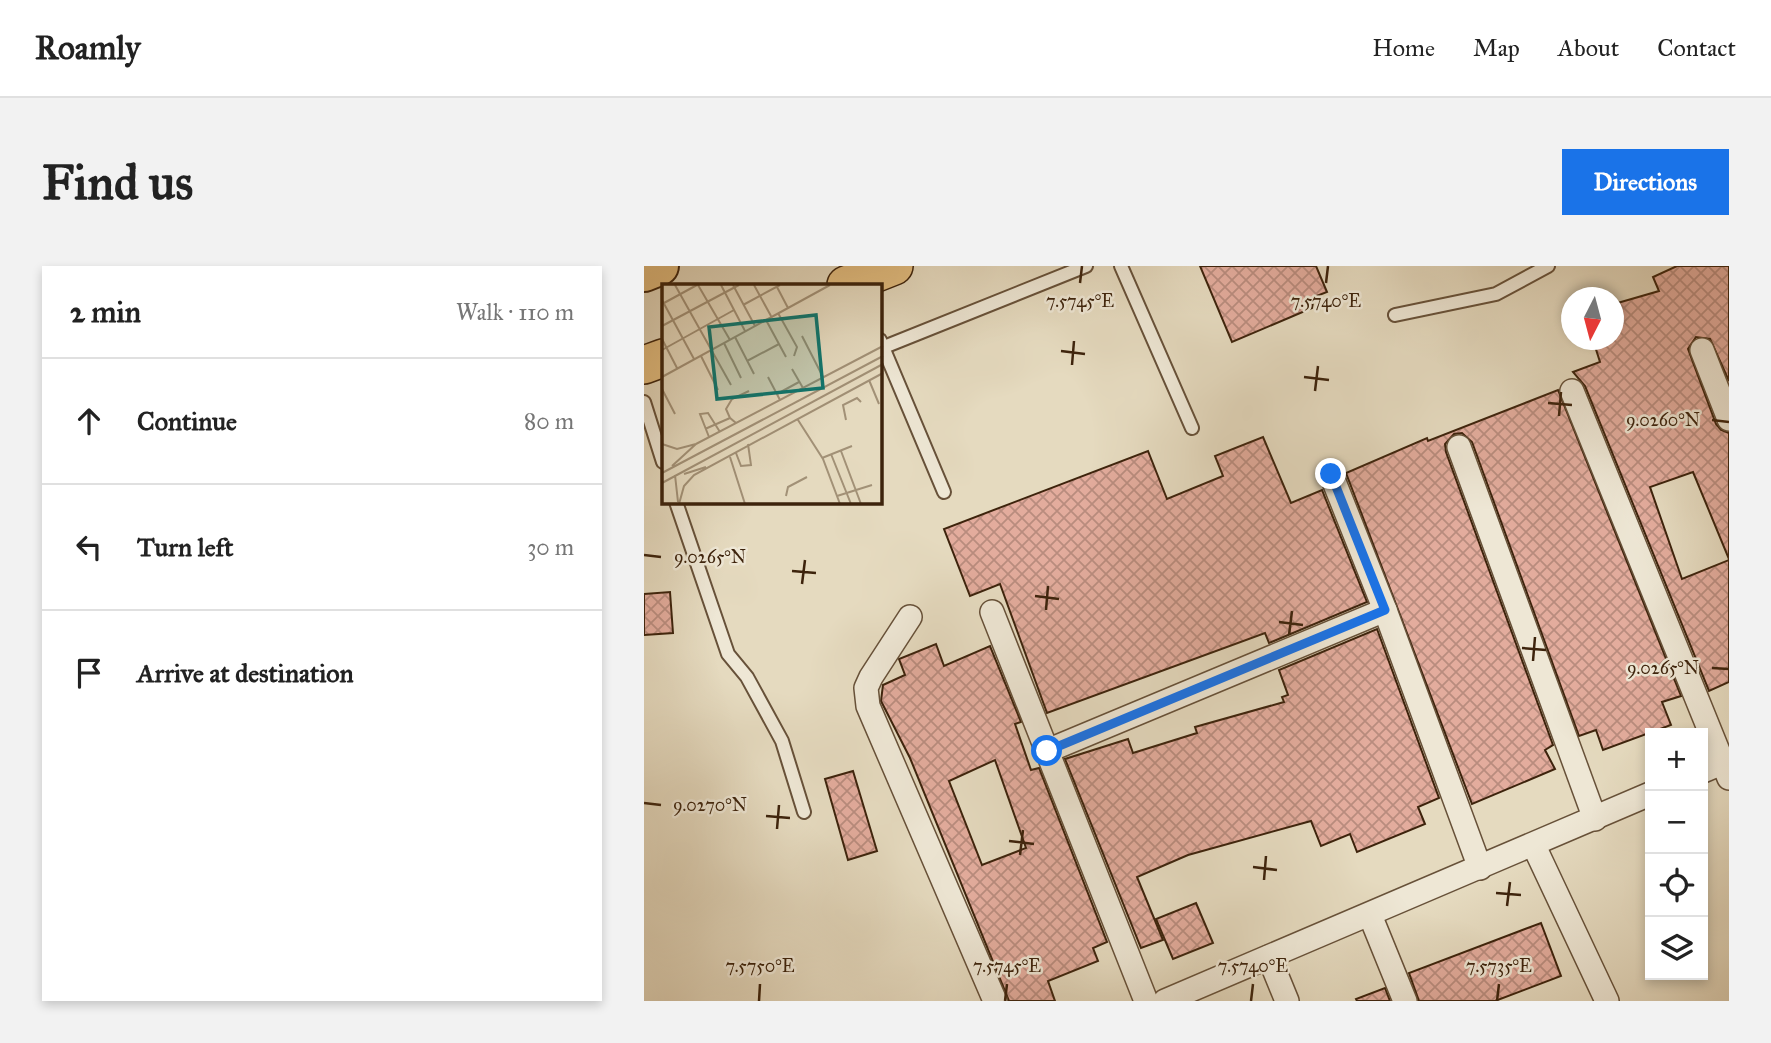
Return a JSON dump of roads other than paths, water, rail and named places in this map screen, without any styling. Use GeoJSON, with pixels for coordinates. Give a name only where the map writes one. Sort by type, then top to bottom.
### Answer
{"type":"FeatureCollection","features":[{"type":"Feature","properties":{"kind":"highway"},"geometry":{"type":"LineString","coordinates":[[644,272],[659,266]]}},
{"type":"Feature","properties":{"kind":"main road"},"geometry":{"type":"LineString","coordinates":[[852,284],[894,266]]}},
{"type":"Feature","properties":{"kind":"main road"},"geometry":{"type":"LineString","coordinates":[[644,365],[662,358]]}},
{"type":"Feature","properties":{"kind":"street"},"geometry":{"type":"LineString","coordinates":[[1702,349],[1729,419]]}},
{"type":"Feature","properties":{"kind":"street"},"geometry":{"type":"LineString","coordinates":[[1572,391],[1721,768]]}},
{"type":"Feature","properties":{"kind":"street"},"geometry":{"type":"LineString","coordinates":[[1459,447],[1595,819]]}},
{"type":"Feature","properties":{"kind":"street"},"geometry":{"type":"LineString","coordinates":[[1331,474],[1385,610],[1480,868]]}},
{"type":"Feature","properties":{"kind":"street"},"geometry":{"type":"LineString","coordinates":[[1047,751],[1385,610]]}},
{"type":"Feature","properties":{"kind":"street"},"geometry":{"type":"LineString","coordinates":[[992,612],[1146,1001]]}},
{"type":"Feature","properties":{"kind":"street"},"geometry":{"type":"LineString","coordinates":[[910,618],[871,677],[866,688],[868,706],[995,1001]]}},
{"type":"Feature","properties":{"kind":"street"},"geometry":{"type":"LineString","coordinates":[[1165,1001],[1534,846],[1645,796]]}},
{"type":"Feature","properties":{"kind":"street"},"geometry":{"type":"LineString","coordinates":[[1534,846],[1606,1001]]}},
{"type":"Feature","properties":{"kind":"street"},"geometry":{"type":"LineString","coordinates":[[1370,915],[1405,1001]]}},
{"type":"Feature","properties":{"kind":"street"},"geometry":{"type":"LineString","coordinates":[[1269,957],[1287,1001]]}},
{"type":"Feature","properties":{"kind":"lane"},"geometry":{"type":"LineString","coordinates":[[944,492],[882,343],[1086,266]]}},
{"type":"Feature","properties":{"kind":"lane"},"geometry":{"type":"LineString","coordinates":[[1121,266],[1192,428]]}},
{"type":"Feature","properties":{"kind":"lane"},"geometry":{"type":"LineString","coordinates":[[1395,315],[1496,294],[1548,266]]}},
{"type":"Feature","properties":{"kind":"lane"},"geometry":{"type":"LineString","coordinates":[[644,402],[662,459]]}},
{"type":"Feature","properties":{"kind":"lane"},"geometry":{"type":"LineString","coordinates":[[677,504],[728,654],[747,677],[782,741],[804,812]]}}]}
